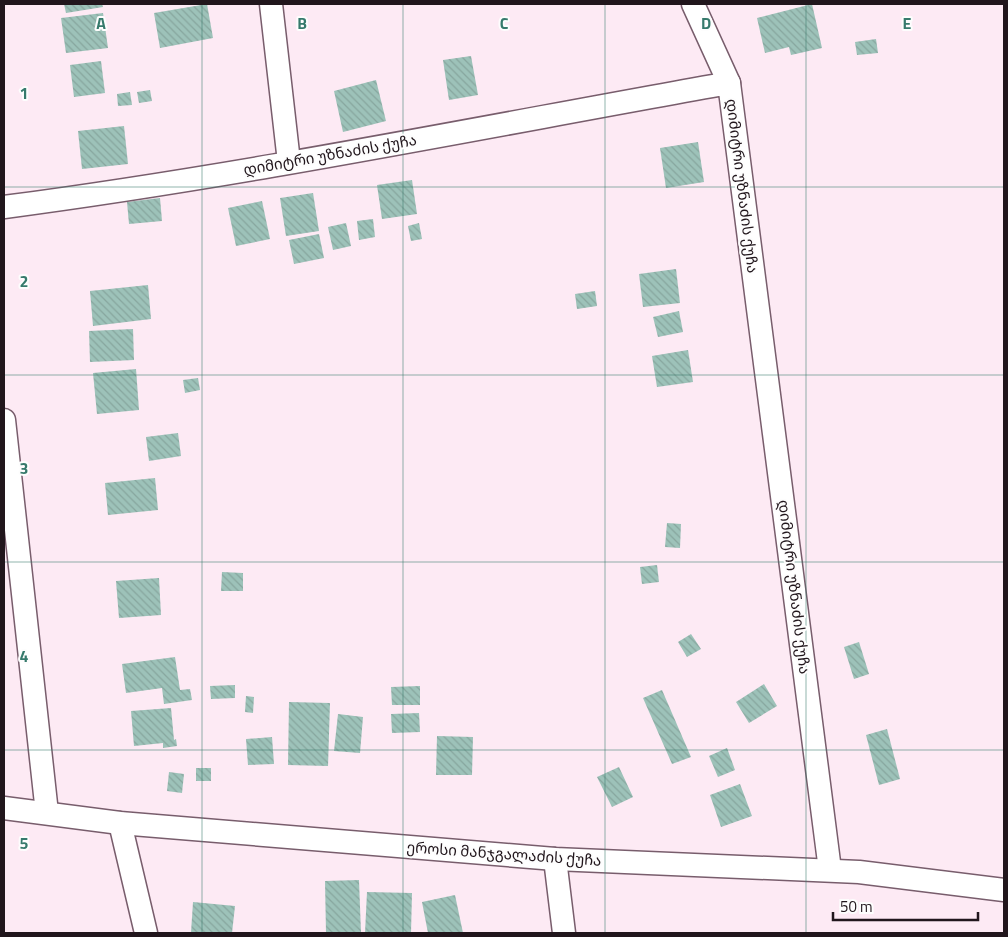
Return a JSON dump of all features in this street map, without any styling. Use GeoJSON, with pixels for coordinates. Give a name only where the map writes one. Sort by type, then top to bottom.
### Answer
{"type":"FeatureCollection","features":[{"type":"Feature","properties":{"kind":"street"},"geometry":{"type":"LineString","coordinates":[[271,4],[289,162]]}},
{"type":"Feature","properties":{"kind":"street"},"geometry":{"type":"LineString","coordinates":[[693,4],[729,82]]}},
{"type":"Feature","properties":{"kind":"street","name":"დიმიტრი უზნაძის ქუჩა"},"geometry":{"type":"LineString","coordinates":[[4,207],[102,194],[289,162],[729,82],[830,870]]}},
{"type":"Feature","properties":{"kind":"street"},"geometry":{"type":"LineString","coordinates":[[4,420],[47,813]]}},
{"type":"Feature","properties":{"kind":"street","name":"ეროსი მანჯგალაძის ქუჩა"},"geometry":{"type":"LineString","coordinates":[[4,808],[120,823],[554,859],[858,872],[1004,890]]}},
{"type":"Feature","properties":{"kind":"street"},"geometry":{"type":"LineString","coordinates":[[120,823],[146,933]]}},
{"type":"Feature","properties":{"kind":"street"},"geometry":{"type":"LineString","coordinates":[[554,859],[564,933]]}},
{"type":"Feature","properties":{"kind":"building"},"geometry":{"type":"Polygon","coordinates":[[[64,4],[102,4],[103,7],[66,13],[64,4]]]}},
{"type":"Feature","properties":{"kind":"building"},"geometry":{"type":"Polygon","coordinates":[[[207,4],[213,38],[160,48],[154,13],[207,4]]]}},
{"type":"Feature","properties":{"kind":"building"},"geometry":{"type":"Polygon","coordinates":[[[812,4],[822,48],[791,55],[789,47],[765,53],[757,18],[812,4]]]}},
{"type":"Feature","properties":{"kind":"building"},"geometry":{"type":"Polygon","coordinates":[[[103,13],[108,48],[66,53],[61,18],[103,13]]]}},
{"type":"Feature","properties":{"kind":"building"},"geometry":{"type":"Polygon","coordinates":[[[876,39],[878,53],[857,55],[855,42],[876,39]]]}},
{"type":"Feature","properties":{"kind":"building"},"geometry":{"type":"Polygon","coordinates":[[[471,56],[478,95],[449,100],[443,60],[471,56]]]}},
{"type":"Feature","properties":{"kind":"building"},"geometry":{"type":"Polygon","coordinates":[[[101,61],[105,93],[74,97],[70,65],[101,61]]]}},
{"type":"Feature","properties":{"kind":"building"},"geometry":{"type":"Polygon","coordinates":[[[376,80],[386,121],[343,132],[334,91],[376,80]]]}},
{"type":"Feature","properties":{"kind":"building"},"geometry":{"type":"Polygon","coordinates":[[[150,90],[152,101],[139,103],[137,92],[150,90]]]}},
{"type":"Feature","properties":{"kind":"building"},"geometry":{"type":"Polygon","coordinates":[[[130,92],[132,105],[118,106],[117,94],[130,92]]]}},
{"type":"Feature","properties":{"kind":"building"},"geometry":{"type":"Polygon","coordinates":[[[124,126],[128,164],[82,169],[78,131],[124,126]]]}},
{"type":"Feature","properties":{"kind":"building"},"geometry":{"type":"Polygon","coordinates":[[[698,142],[704,182],[666,188],[660,148],[698,142]]]}},
{"type":"Feature","properties":{"kind":"building"},"geometry":{"type":"Polygon","coordinates":[[[412,180],[417,214],[382,219],[377,185],[412,180]]]}},
{"type":"Feature","properties":{"kind":"building"},"geometry":{"type":"Polygon","coordinates":[[[313,193],[319,231],[286,236],[280,198],[313,193]]]}},
{"type":"Feature","properties":{"kind":"building"},"geometry":{"type":"Polygon","coordinates":[[[160,198],[162,221],[129,224],[127,202],[160,198]]]}},
{"type":"Feature","properties":{"kind":"building"},"geometry":{"type":"Polygon","coordinates":[[[262,201],[270,239],[236,246],[228,208],[262,201]]]}},
{"type":"Feature","properties":{"kind":"building"},"geometry":{"type":"Polygon","coordinates":[[[373,219],[375,237],[359,240],[357,221],[373,219]]]}},
{"type":"Feature","properties":{"kind":"building"},"geometry":{"type":"Polygon","coordinates":[[[346,223],[351,246],[333,250],[328,227],[346,223]]]}},
{"type":"Feature","properties":{"kind":"building"},"geometry":{"type":"Polygon","coordinates":[[[419,223],[422,239],[411,241],[408,226],[419,223]]]}},
{"type":"Feature","properties":{"kind":"building"},"geometry":{"type":"Polygon","coordinates":[[[319,234],[324,258],[294,264],[289,240],[319,234]]]}},
{"type":"Feature","properties":{"kind":"building"},"geometry":{"type":"Polygon","coordinates":[[[676,269],[680,303],[643,307],[639,274],[676,269]]]}},
{"type":"Feature","properties":{"kind":"building"},"geometry":{"type":"Polygon","coordinates":[[[148,285],[151,319],[93,326],[90,291],[148,285]]]}},
{"type":"Feature","properties":{"kind":"building"},"geometry":{"type":"Polygon","coordinates":[[[595,291],[597,306],[577,309],[575,294],[595,291]]]}},
{"type":"Feature","properties":{"kind":"building"},"geometry":{"type":"Polygon","coordinates":[[[679,311],[683,332],[658,337],[653,317],[679,311]]]}},
{"type":"Feature","properties":{"kind":"building"},"geometry":{"type":"Polygon","coordinates":[[[133,329],[134,360],[90,362],[89,331],[133,329]]]}},
{"type":"Feature","properties":{"kind":"building"},"geometry":{"type":"Polygon","coordinates":[[[688,350],[693,382],[657,387],[652,356],[688,350]]]}},
{"type":"Feature","properties":{"kind":"building"},"geometry":{"type":"Polygon","coordinates":[[[136,369],[139,410],[97,414],[93,373],[136,369]]]}},
{"type":"Feature","properties":{"kind":"building"},"geometry":{"type":"Polygon","coordinates":[[[198,378],[200,390],[185,393],[183,380],[198,378]]]}},
{"type":"Feature","properties":{"kind":"building"},"geometry":{"type":"Polygon","coordinates":[[[178,433],[181,456],[149,461],[146,437],[178,433]]]}},
{"type":"Feature","properties":{"kind":"building"},"geometry":{"type":"Polygon","coordinates":[[[155,478],[158,510],[108,515],[105,483],[155,478]]]}},
{"type":"Feature","properties":{"kind":"building"},"geometry":{"type":"Polygon","coordinates":[[[667,523],[681,524],[680,548],[665,547],[667,523]]]}},
{"type":"Feature","properties":{"kind":"building"},"geometry":{"type":"Polygon","coordinates":[[[657,565],[659,582],[642,584],[640,567],[657,565]]]}},
{"type":"Feature","properties":{"kind":"building"},"geometry":{"type":"Polygon","coordinates":[[[222,572],[243,573],[243,591],[221,591],[222,572]]]}},
{"type":"Feature","properties":{"kind":"building"},"geometry":{"type":"Polygon","coordinates":[[[159,578],[161,615],[119,618],[116,581],[159,578]]]}},
{"type":"Feature","properties":{"kind":"building"},"geometry":{"type":"Polygon","coordinates":[[[691,634],[701,649],[687,657],[678,642],[691,634]]]}},
{"type":"Feature","properties":{"kind":"building"},"geometry":{"type":"Polygon","coordinates":[[[859,642],[869,674],[854,679],[844,647],[859,642]]]}},
{"type":"Feature","properties":{"kind":"building"},"geometry":{"type":"Polygon","coordinates":[[[175,657],[180,690],[190,689],[192,700],[164,704],[162,688],[126,693],[122,664],[175,657]]]}},
{"type":"Feature","properties":{"kind":"building"},"geometry":{"type":"Polygon","coordinates":[[[764,684],[777,706],[749,723],[736,702],[764,684]]]}},
{"type":"Feature","properties":{"kind":"building"},"geometry":{"type":"Polygon","coordinates":[[[235,685],[235,698],[211,699],[210,686],[235,685]]]}},
{"type":"Feature","properties":{"kind":"building"},"geometry":{"type":"Polygon","coordinates":[[[420,686],[420,705],[392,705],[391,687],[420,686]]]}},
{"type":"Feature","properties":{"kind":"building"},"geometry":{"type":"Polygon","coordinates":[[[662,690],[691,757],[672,764],[643,698],[662,690]]]}},
{"type":"Feature","properties":{"kind":"building"},"geometry":{"type":"Polygon","coordinates":[[[246,696],[254,697],[253,713],[245,712],[246,696]]]}},
{"type":"Feature","properties":{"kind":"building"},"geometry":{"type":"Polygon","coordinates":[[[289,702],[330,703],[328,766],[288,765],[289,702]]]}},
{"type":"Feature","properties":{"kind":"building"},"geometry":{"type":"Polygon","coordinates":[[[171,708],[174,740],[176,739],[177,746],[163,748],[163,743],[134,746],[131,711],[171,708]]]}},
{"type":"Feature","properties":{"kind":"building"},"geometry":{"type":"Polygon","coordinates":[[[419,713],[420,732],[392,733],[391,714],[419,713]]]}},
{"type":"Feature","properties":{"kind":"building"},"geometry":{"type":"Polygon","coordinates":[[[338,714],[363,717],[360,753],[334,751],[338,714]]]}},
{"type":"Feature","properties":{"kind":"building"},"geometry":{"type":"Polygon","coordinates":[[[887,729],[900,779],[879,785],[866,735],[887,729]]]}},
{"type":"Feature","properties":{"kind":"building"},"geometry":{"type":"Polygon","coordinates":[[[437,736],[473,737],[472,775],[436,775],[437,736]]]}},
{"type":"Feature","properties":{"kind":"building"},"geometry":{"type":"Polygon","coordinates":[[[272,737],[274,764],[248,765],[246,739],[272,737]]]}},
{"type":"Feature","properties":{"kind":"building"},"geometry":{"type":"Polygon","coordinates":[[[727,748],[735,770],[718,777],[709,756],[727,748]]]}},
{"type":"Feature","properties":{"kind":"building"},"geometry":{"type":"Polygon","coordinates":[[[619,767],[633,797],[612,807],[597,777],[619,767]]]}},
{"type":"Feature","properties":{"kind":"building"},"geometry":{"type":"Polygon","coordinates":[[[196,768],[211,768],[211,781],[196,781],[196,768]]]}},
{"type":"Feature","properties":{"kind":"building"},"geometry":{"type":"Polygon","coordinates":[[[169,772],[184,774],[182,793],[167,791],[169,772]]]}},
{"type":"Feature","properties":{"kind":"building"},"geometry":{"type":"Polygon","coordinates":[[[740,784],[752,816],[721,827],[710,795],[740,784]]]}},
{"type":"Feature","properties":{"kind":"building"},"geometry":{"type":"Polygon","coordinates":[[[359,880],[361,933],[326,933],[325,881],[359,880]]]}},
{"type":"Feature","properties":{"kind":"building"},"geometry":{"type":"Polygon","coordinates":[[[367,892],[412,893],[411,933],[365,933],[367,892]]]}},
{"type":"Feature","properties":{"kind":"building"},"geometry":{"type":"Polygon","coordinates":[[[455,895],[463,933],[428,933],[422,902],[455,895]]]}},
{"type":"Feature","properties":{"kind":"building"},"geometry":{"type":"Polygon","coordinates":[[[193,902],[235,906],[232,933],[191,933],[193,902]]]}}]}
